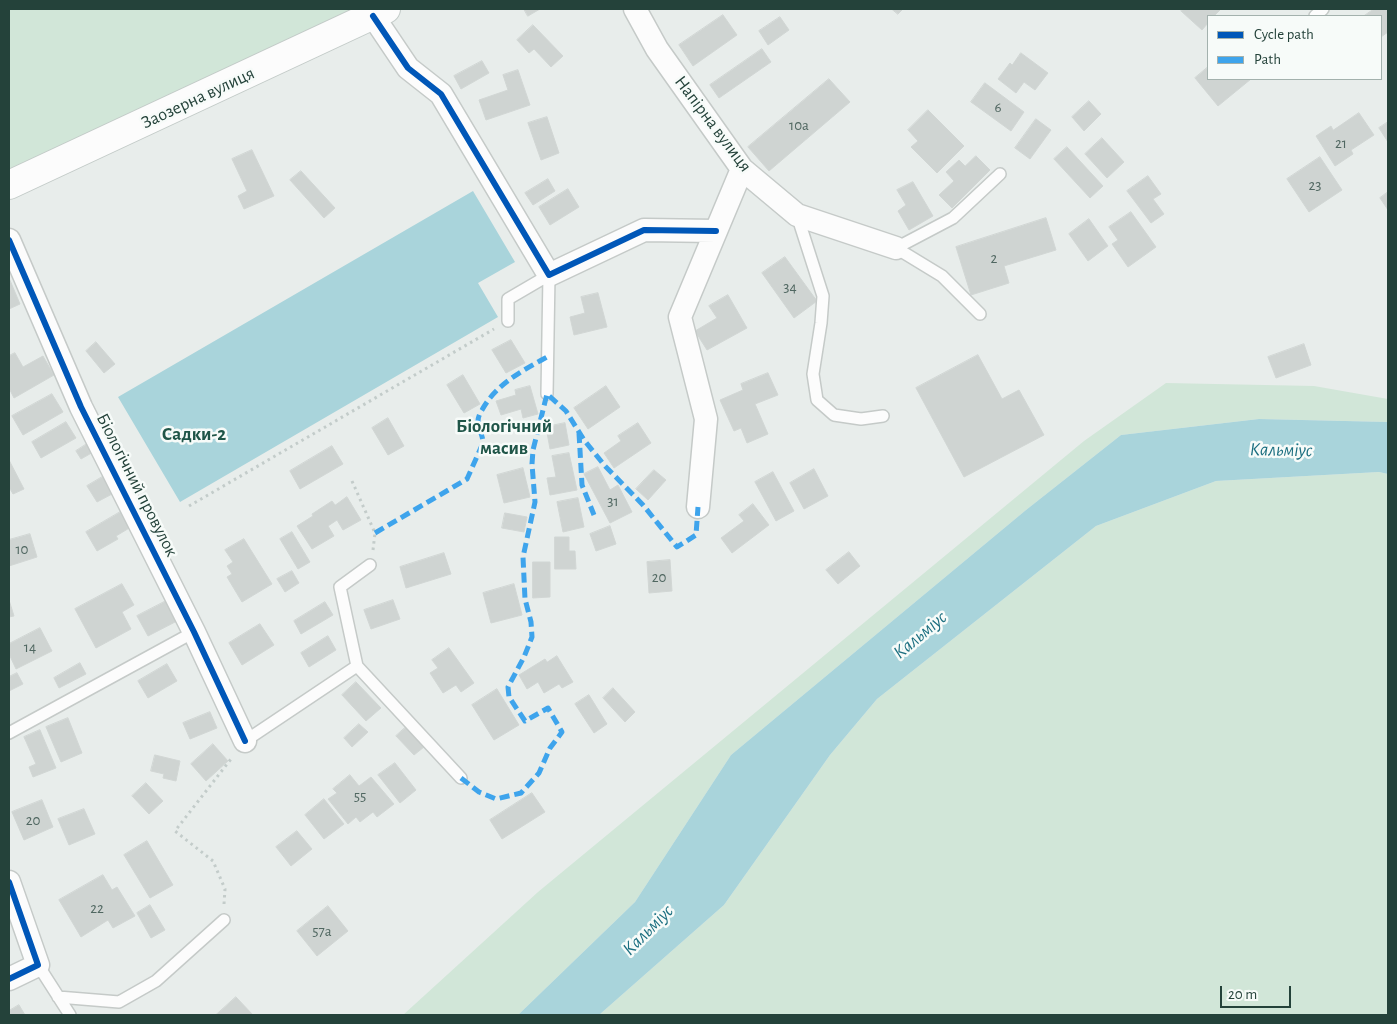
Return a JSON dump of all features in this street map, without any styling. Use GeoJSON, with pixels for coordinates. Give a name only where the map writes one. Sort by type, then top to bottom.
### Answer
{"type":"FeatureCollection","features":[{"type":"Feature","properties":{"kind":"street","name":"Напірна вулиця"},"geometry":{"type":"LineString","coordinates":[[635,9],[657,49],[742,169],[797,215],[896,248]]}},
{"type":"Feature","properties":{"kind":"street"},"geometry":{"type":"LineString","coordinates":[[380,13],[408,68],[441,94],[549,275],[644,230],[716,231]]}},
{"type":"Feature","properties":{"kind":"street","name":"Заозерна вулиця"},"geometry":{"type":"LineString","coordinates":[[9,185],[380,13]]}},
{"type":"Feature","properties":{"kind":"street"},"geometry":{"type":"LineString","coordinates":[[698,507],[706,419],[680,317],[742,169]]}},
{"type":"Feature","properties":{"kind":"street","name":"Біологічний провулок"},"geometry":{"type":"LineString","coordinates":[[9,240],[81,407],[194,632],[245,741]]}},
{"type":"Feature","properties":{"kind":"street"},"geometry":{"type":"LineString","coordinates":[[9,882],[38,965],[9,979]]}},
{"type":"Feature","properties":{"kind":"lane"},"geometry":{"type":"LineString","coordinates":[[896,248],[953,218],[1000,174]]}},
{"type":"Feature","properties":{"kind":"lane"},"geometry":{"type":"LineString","coordinates":[[797,215],[823,296],[813,374],[816,400],[834,414],[861,419],[883,416]]}},
{"type":"Feature","properties":{"kind":"lane"},"geometry":{"type":"LineString","coordinates":[[896,248],[942,276],[980,314]]}},
{"type":"Feature","properties":{"kind":"lane"},"geometry":{"type":"LineString","coordinates":[[508,321],[508,299],[549,275]]}},
{"type":"Feature","properties":{"kind":"lane"},"geometry":{"type":"LineString","coordinates":[[547,394],[549,275]]}},
{"type":"Feature","properties":{"kind":"lane"},"geometry":{"type":"LineString","coordinates":[[370,565],[340,587],[356,666],[461,778]]}},
{"type":"Feature","properties":{"kind":"lane"},"geometry":{"type":"LineString","coordinates":[[9,733],[194,632]]}},
{"type":"Feature","properties":{"kind":"lane"},"geometry":{"type":"LineString","coordinates":[[245,741],[356,666]]}},
{"type":"Feature","properties":{"kind":"lane"},"geometry":{"type":"LineString","coordinates":[[58,997],[119,1002],[156,981],[224,920]]}},
{"type":"Feature","properties":{"kind":"lane"},"geometry":{"type":"LineString","coordinates":[[38,965],[70,1015]]}},
{"type":"Feature","properties":{"kind":"path"},"geometry":{"type":"LineString","coordinates":[[189,506],[508,321]]}},
{"type":"Feature","properties":{"kind":"path"},"geometry":{"type":"LineString","coordinates":[[352,481],[375,533]]}},
{"type":"Feature","properties":{"kind":"path"},"geometry":{"type":"LineString","coordinates":[[224,920],[225,889],[213,861],[175,831],[245,741]]}},
{"type":"Feature","properties":{"kind":"green space"},"geometry":{"type":"Polygon","coordinates":[[[9,9],[386,9],[9,185],[9,9]]]}},
{"type":"Feature","properties":{"kind":"green space"},"geometry":{"type":"Polygon","coordinates":[[[1166,383],[1314,386],[1388,399],[1388,422],[1259,419],[1121,435],[1026,510],[731,755],[635,902],[518,1015],[403,1015],[538,892],[1084,441],[1166,383]]]}},
{"type":"Feature","properties":{"kind":"green space"},"geometry":{"type":"Polygon","coordinates":[[[1379,472],[1388,474],[1388,1015],[599,1015],[724,905],[830,755],[877,699],[1096,526],[1216,481],[1379,472]]]}},
{"type":"Feature","properties":{"kind":"water"},"geometry":{"type":"Polygon","coordinates":[[[473,191],[515,262],[478,283],[498,317],[180,502],[118,397],[473,191]]]}},
{"type":"Feature","properties":{"kind":"water","name":"Кальміус"},"geometry":{"type":"Polygon","coordinates":[[[1259,419],[1388,422],[1388,474],[1379,472],[1216,481],[1096,526],[877,699],[830,755],[724,905],[599,1015],[518,1015],[635,902],[731,755],[1026,510],[1121,435],[1259,419]]]}},
{"type":"Feature","properties":{"kind":"building"},"geometry":{"type":"Polygon","coordinates":[[[524,9],[540,9],[528,16],[524,9]]]}},
{"type":"Feature","properties":{"kind":"building"},"geometry":{"type":"Polygon","coordinates":[[[892,9],[903,9],[898,14],[892,9]]]}},
{"type":"Feature","properties":{"kind":"building"},"geometry":{"type":"Polygon","coordinates":[[[1184,9],[1221,9],[1215,15],[1207,15],[1207,24],[1202,30],[1181,11],[1184,9]]]}},
{"type":"Feature","properties":{"kind":"building"},"geometry":{"type":"Polygon","coordinates":[[[1374,9],[1388,9],[1388,32],[1382,36],[1382,15],[1365,15],[1374,9]]]}},
{"type":"Feature","properties":{"kind":"building"},"geometry":{"type":"Polygon","coordinates":[[[723,15],[737,35],[693,66],[679,45],[723,15]]]}},
{"type":"Feature","properties":{"kind":"building"},"geometry":{"type":"Polygon","coordinates":[[[780,17],[789,30],[768,45],[759,31],[780,17]]]}},
{"type":"Feature","properties":{"kind":"building"},"geometry":{"type":"Polygon","coordinates":[[[533,25],[563,56],[551,67],[534,49],[529,53],[517,40],[533,25]]]}},
{"type":"Feature","properties":{"kind":"building"},"geometry":{"type":"Polygon","coordinates":[[[762,49],[771,62],[719,98],[710,85],[762,49]]]}},
{"type":"Feature","properties":{"kind":"building"},"geometry":{"type":"Polygon","coordinates":[[[1021,53],[1048,73],[1035,90],[1024,82],[1016,93],[998,79],[1010,63],[1012,65],[1021,53]]]}},
{"type":"Feature","properties":{"kind":"building"},"geometry":{"type":"Polygon","coordinates":[[[482,61],[489,73],[461,89],[454,76],[482,61]]]}},
{"type":"Feature","properties":{"kind":"building"},"geometry":{"type":"Polygon","coordinates":[[[1207,68],[1207,80],[1250,80],[1218,106],[1195,78],[1207,68]]]}},
{"type":"Feature","properties":{"kind":"building"},"geometry":{"type":"Polygon","coordinates":[[[518,70],[530,105],[486,120],[479,100],[508,90],[503,75],[518,70]]]}},
{"type":"Feature","properties":{"kind":"building"},"geometry":{"type":"Polygon","coordinates":[[[829,79],[850,102],[769,171],[748,147],[829,79]]]}},
{"type":"Feature","properties":{"kind":"building"},"geometry":{"type":"Polygon","coordinates":[[[985,83],[1024,112],[1011,131],[971,102],[985,83]]]}},
{"type":"Feature","properties":{"kind":"building"},"geometry":{"type":"Polygon","coordinates":[[[1089,101],[1101,114],[1084,131],[1072,117],[1089,101]]]}},
{"type":"Feature","properties":{"kind":"building"},"geometry":{"type":"Polygon","coordinates":[[[928,110],[964,146],[937,173],[911,147],[918,141],[908,130],[928,110]]]}},
{"type":"Feature","properties":{"kind":"building"},"geometry":{"type":"Polygon","coordinates":[[[1359,113],[1374,135],[1351,150],[1353,154],[1335,166],[1316,136],[1331,126],[1333,130],[1359,113]]]}},
{"type":"Feature","properties":{"kind":"building"},"geometry":{"type":"Polygon","coordinates":[[[547,117],[559,153],[541,160],[528,123],[547,117]]]}},
{"type":"Feature","properties":{"kind":"building"},"geometry":{"type":"Polygon","coordinates":[[[1036,119],[1051,130],[1030,159],[1015,148],[1036,119]]]}},
{"type":"Feature","properties":{"kind":"building"},"geometry":{"type":"Polygon","coordinates":[[[1388,122],[1388,142],[1379,128],[1388,122]]]}},
{"type":"Feature","properties":{"kind":"building"},"geometry":{"type":"Polygon","coordinates":[[[1102,138],[1124,162],[1107,178],[1085,154],[1102,138]]]}},
{"type":"Feature","properties":{"kind":"building"},"geometry":{"type":"Polygon","coordinates":[[[1067,147],[1103,186],[1090,198],[1054,159],[1067,147]]]}},
{"type":"Feature","properties":{"kind":"building"},"geometry":{"type":"Polygon","coordinates":[[[252,150],[274,196],[244,209],[238,196],[247,191],[232,159],[252,150]]]}},
{"type":"Feature","properties":{"kind":"building"},"geometry":{"type":"Polygon","coordinates":[[[976,156],[990,170],[952,208],[939,195],[954,181],[946,172],[959,160],[965,166],[976,156]]]}},
{"type":"Feature","properties":{"kind":"building"},"geometry":{"type":"Polygon","coordinates":[[[1320,157],[1342,190],[1309,212],[1287,179],[1320,157]]]}},
{"type":"Feature","properties":{"kind":"building"},"geometry":{"type":"Polygon","coordinates":[[[301,171],[335,208],[324,218],[290,180],[301,171]]]}},
{"type":"Feature","properties":{"kind":"building"},"geometry":{"type":"Polygon","coordinates":[[[1148,176],[1161,194],[1153,199],[1164,214],[1151,223],[1127,191],[1148,176]]]}},
{"type":"Feature","properties":{"kind":"building"},"geometry":{"type":"Polygon","coordinates":[[[548,179],[555,191],[533,205],[525,193],[548,179]]]}},
{"type":"Feature","properties":{"kind":"building"},"geometry":{"type":"Polygon","coordinates":[[[913,182],[933,216],[909,230],[898,211],[906,205],[897,190],[913,182]]]}},
{"type":"Feature","properties":{"kind":"building"},"geometry":{"type":"Polygon","coordinates":[[[568,189],[579,207],[550,225],[539,207],[568,189]]]}},
{"type":"Feature","properties":{"kind":"building"},"geometry":{"type":"Polygon","coordinates":[[[1388,192],[1388,210],[1380,198],[1388,192]]]}},
{"type":"Feature","properties":{"kind":"building"},"geometry":{"type":"Polygon","coordinates":[[[1131,212],[1156,247],[1128,267],[1112,244],[1118,240],[1109,227],[1131,212]]]}},
{"type":"Feature","properties":{"kind":"building"},"geometry":{"type":"Polygon","coordinates":[[[1046,218],[1056,250],[1004,266],[1009,283],[971,295],[956,247],[1046,218]]]}},
{"type":"Feature","properties":{"kind":"building"},"geometry":{"type":"Polygon","coordinates":[[[1089,219],[1108,246],[1088,261],[1069,234],[1089,219]]]}},
{"type":"Feature","properties":{"kind":"building"},"geometry":{"type":"Polygon","coordinates":[[[785,257],[817,301],[794,318],[762,273],[785,257]]]}},
{"type":"Feature","properties":{"kind":"building"},"geometry":{"type":"Polygon","coordinates":[[[9,278],[20,304],[9,309],[9,278]]]}},
{"type":"Feature","properties":{"kind":"building"},"geometry":{"type":"Polygon","coordinates":[[[598,293],[607,327],[574,335],[570,317],[585,313],[581,297],[598,293]]]}},
{"type":"Feature","properties":{"kind":"building"},"geometry":{"type":"Polygon","coordinates":[[[728,295],[747,328],[707,350],[695,331],[717,318],[709,306],[728,295]]]}},
{"type":"Feature","properties":{"kind":"building"},"geometry":{"type":"Polygon","coordinates":[[[511,340],[525,363],[506,373],[492,350],[511,340]]]}},
{"type":"Feature","properties":{"kind":"building"},"geometry":{"type":"Polygon","coordinates":[[[96,342],[115,364],[104,373],[86,351],[96,342]]]}},
{"type":"Feature","properties":{"kind":"building"},"geometry":{"type":"Polygon","coordinates":[[[1304,344],[1311,365],[1276,378],[1268,357],[1304,344]]]}},
{"type":"Feature","properties":{"kind":"building"},"geometry":{"type":"Polygon","coordinates":[[[15,353],[23,367],[43,356],[54,375],[14,398],[9,388],[9,356],[15,353]]]}},
{"type":"Feature","properties":{"kind":"building"},"geometry":{"type":"Polygon","coordinates":[[[978,355],[1002,399],[1019,390],[1044,435],[964,477],[916,388],[978,355]]]}},
{"type":"Feature","properties":{"kind":"building"},"geometry":{"type":"Polygon","coordinates":[[[768,373],[778,395],[755,404],[768,434],[747,443],[741,428],[734,431],[720,400],[743,390],[741,384],[768,373]]]}},
{"type":"Feature","properties":{"kind":"building"},"geometry":{"type":"Polygon","coordinates":[[[463,375],[480,404],[464,413],[447,385],[463,375]]]}},
{"type":"Feature","properties":{"kind":"building"},"geometry":{"type":"Polygon","coordinates":[[[530,386],[538,414],[523,418],[521,409],[501,415],[496,401],[516,395],[515,390],[530,386]]]}},
{"type":"Feature","properties":{"kind":"building"},"geometry":{"type":"Polygon","coordinates":[[[606,386],[620,407],[588,429],[574,408],[606,386]]]}},
{"type":"Feature","properties":{"kind":"building"},"geometry":{"type":"Polygon","coordinates":[[[52,394],[63,412],[23,435],[12,416],[52,394]]]}},
{"type":"Feature","properties":{"kind":"building"},"geometry":{"type":"Polygon","coordinates":[[[388,418],[404,446],[388,455],[372,428],[388,418]]]}},
{"type":"Feature","properties":{"kind":"building"},"geometry":{"type":"Polygon","coordinates":[[[66,422],[76,438],[41,458],[32,442],[66,422]]]}},
{"type":"Feature","properties":{"kind":"building"},"geometry":{"type":"Polygon","coordinates":[[[565,423],[569,445],[550,449],[546,427],[565,423]]]}},
{"type":"Feature","properties":{"kind":"building"},"geometry":{"type":"Polygon","coordinates":[[[638,423],[651,443],[614,468],[604,453],[621,441],[618,436],[638,423]]]}},
{"type":"Feature","properties":{"kind":"building"},"geometry":{"type":"Polygon","coordinates":[[[90,442],[95,451],[81,459],[76,451],[90,442]]]}},
{"type":"Feature","properties":{"kind":"building"},"geometry":{"type":"Polygon","coordinates":[[[332,446],[343,464],[300,489],[290,471],[332,446]]]}},
{"type":"Feature","properties":{"kind":"building"},"geometry":{"type":"Polygon","coordinates":[[[569,453],[577,490],[550,495],[547,478],[556,477],[552,456],[569,453]]]}},
{"type":"Feature","properties":{"kind":"building"},"geometry":{"type":"Polygon","coordinates":[[[9,460],[24,489],[13,494],[9,487],[9,460]]]}},
{"type":"Feature","properties":{"kind":"building"},"geometry":{"type":"Polygon","coordinates":[[[598,467],[610,490],[618,485],[632,512],[610,523],[584,474],[598,467]]]}},
{"type":"Feature","properties":{"kind":"building"},"geometry":{"type":"Polygon","coordinates":[[[523,468],[530,497],[504,503],[497,475],[523,468]]]}},
{"type":"Feature","properties":{"kind":"building"},"geometry":{"type":"Polygon","coordinates":[[[814,469],[828,496],[804,509],[790,483],[814,469]]]}},
{"type":"Feature","properties":{"kind":"building"},"geometry":{"type":"Polygon","coordinates":[[[654,470],[666,480],[648,500],[636,489],[654,470]]]}},
{"type":"Feature","properties":{"kind":"building"},"geometry":{"type":"Polygon","coordinates":[[[773,472],[794,511],[776,521],[755,482],[773,472]]]}},
{"type":"Feature","properties":{"kind":"building"},"geometry":{"type":"Polygon","coordinates":[[[104,476],[114,493],[97,502],[87,486],[104,476]]]}},
{"type":"Feature","properties":{"kind":"building"},"geometry":{"type":"Polygon","coordinates":[[[347,497],[361,520],[343,530],[337,520],[328,526],[334,536],[312,549],[297,526],[332,501],[335,505],[347,497]]]}},
{"type":"Feature","properties":{"kind":"building"},"geometry":{"type":"Polygon","coordinates":[[[578,498],[584,527],[563,532],[557,502],[578,498]]]}},
{"type":"Feature","properties":{"kind":"building"},"geometry":{"type":"Polygon","coordinates":[[[753,504],[769,525],[732,553],[721,538],[744,521],[739,515],[753,504]]]}},
{"type":"Feature","properties":{"kind":"building"},"geometry":{"type":"Polygon","coordinates":[[[122,511],[131,527],[116,536],[118,539],[97,551],[86,532],[122,511]]]}},
{"type":"Feature","properties":{"kind":"building"},"geometry":{"type":"Polygon","coordinates":[[[505,513],[527,517],[524,532],[502,528],[505,513]]]}},
{"type":"Feature","properties":{"kind":"building"},"geometry":{"type":"Polygon","coordinates":[[[610,526],[616,544],[596,551],[590,534],[610,526]]]}},
{"type":"Feature","properties":{"kind":"building"},"geometry":{"type":"Polygon","coordinates":[[[292,532],[310,562],[298,569],[280,539],[292,532]]]}},
{"type":"Feature","properties":{"kind":"building"},"geometry":{"type":"Polygon","coordinates":[[[30,534],[37,557],[9,566],[9,540],[30,534]]]}},
{"type":"Feature","properties":{"kind":"building"},"geometry":{"type":"Polygon","coordinates":[[[555,537],[569,537],[569,551],[575,551],[576,569],[555,569],[555,537]]]}},
{"type":"Feature","properties":{"kind":"building"},"geometry":{"type":"Polygon","coordinates":[[[244,539],[272,584],[242,602],[227,577],[232,574],[227,566],[233,562],[225,550],[244,539]]]}},
{"type":"Feature","properties":{"kind":"building"},"geometry":{"type":"Polygon","coordinates":[[[849,552],[860,566],[838,584],[826,570],[849,552]]]}},
{"type":"Feature","properties":{"kind":"building"},"geometry":{"type":"Polygon","coordinates":[[[444,553],[451,574],[406,588],[400,567],[444,553]]]}},
{"type":"Feature","properties":{"kind":"building"},"geometry":{"type":"Polygon","coordinates":[[[670,560],[672,591],[649,593],[647,562],[670,560]]]}},
{"type":"Feature","properties":{"kind":"building"},"geometry":{"type":"Polygon","coordinates":[[[533,562],[550,562],[550,597],[533,598],[533,562]]]}},
{"type":"Feature","properties":{"kind":"building"},"geometry":{"type":"Polygon","coordinates":[[[292,571],[299,583],[285,592],[277,579],[292,571]]]}},
{"type":"Feature","properties":{"kind":"building"},"geometry":{"type":"Polygon","coordinates":[[[122,584],[134,605],[122,612],[131,629],[96,648],[75,609],[122,584]]]}},
{"type":"Feature","properties":{"kind":"building"},"geometry":{"type":"Polygon","coordinates":[[[514,584],[522,615],[491,623],[483,593],[514,584]]]}},
{"type":"Feature","properties":{"kind":"building"},"geometry":{"type":"Polygon","coordinates":[[[9,600],[14,616],[9,617],[9,600]]]}},
{"type":"Feature","properties":{"kind":"building"},"geometry":{"type":"Polygon","coordinates":[[[168,600],[179,620],[148,636],[137,616],[168,600]]]}},
{"type":"Feature","properties":{"kind":"building"},"geometry":{"type":"Polygon","coordinates":[[[393,600],[400,619],[371,629],[364,610],[393,600]]]}},
{"type":"Feature","properties":{"kind":"building"},"geometry":{"type":"Polygon","coordinates":[[[325,602],[333,615],[301,634],[294,621],[325,602]]]}},
{"type":"Feature","properties":{"kind":"building"},"geometry":{"type":"Polygon","coordinates":[[[260,624],[274,645],[242,665],[229,643],[260,624]]]}},
{"type":"Feature","properties":{"kind":"building"},"geometry":{"type":"Polygon","coordinates":[[[40,628],[52,651],[16,669],[9,654],[9,644],[40,628]]]}},
{"type":"Feature","properties":{"kind":"building"},"geometry":{"type":"Polygon","coordinates":[[[328,636],[336,650],[309,667],[301,653],[328,636]]]}},
{"type":"Feature","properties":{"kind":"building"},"geometry":{"type":"Polygon","coordinates":[[[449,648],[474,683],[461,692],[456,685],[443,693],[430,673],[438,668],[432,660],[449,648]]]}},
{"type":"Feature","properties":{"kind":"building"},"geometry":{"type":"Polygon","coordinates":[[[557,656],[573,682],[562,688],[559,684],[544,693],[538,682],[527,689],[519,675],[545,659],[547,662],[557,656]]]}},
{"type":"Feature","properties":{"kind":"building"},"geometry":{"type":"Polygon","coordinates":[[[80,663],[86,674],[59,688],[54,678],[80,663]]]}},
{"type":"Feature","properties":{"kind":"building"},"geometry":{"type":"Polygon","coordinates":[[[167,664],[177,681],[148,698],[138,681],[167,664]]]}},
{"type":"Feature","properties":{"kind":"building"},"geometry":{"type":"Polygon","coordinates":[[[17,673],[23,684],[9,691],[9,677],[17,673]]]}},
{"type":"Feature","properties":{"kind":"building"},"geometry":{"type":"Polygon","coordinates":[[[356,682],[381,708],[366,721],[342,695],[356,682]]]}},
{"type":"Feature","properties":{"kind":"building"},"geometry":{"type":"Polygon","coordinates":[[[613,688],[635,712],[625,722],[603,698],[613,688]]]}},
{"type":"Feature","properties":{"kind":"building"},"geometry":{"type":"Polygon","coordinates":[[[497,689],[519,725],[494,740],[472,705],[497,689]]]}},
{"type":"Feature","properties":{"kind":"building"},"geometry":{"type":"Polygon","coordinates":[[[589,695],[607,724],[594,733],[575,704],[589,695]]]}},
{"type":"Feature","properties":{"kind":"building"},"geometry":{"type":"Polygon","coordinates":[[[210,712],[217,728],[190,739],[183,723],[210,712]]]}},
{"type":"Feature","properties":{"kind":"building"},"geometry":{"type":"Polygon","coordinates":[[[68,718],[82,753],[61,762],[46,727],[68,718]]]}},
{"type":"Feature","properties":{"kind":"building"},"geometry":{"type":"Polygon","coordinates":[[[359,724],[368,732],[352,747],[344,738],[359,724]]]}},
{"type":"Feature","properties":{"kind":"building"},"geometry":{"type":"Polygon","coordinates":[[[406,727],[424,747],[414,755],[396,736],[406,727]]]}},
{"type":"Feature","properties":{"kind":"building"},"geometry":{"type":"Polygon","coordinates":[[[40,730],[56,768],[33,777],[29,767],[36,764],[24,737],[40,730]]]}},
{"type":"Feature","properties":{"kind":"building"},"geometry":{"type":"Polygon","coordinates":[[[213,744],[228,761],[206,781],[191,764],[213,744]]]}},
{"type":"Feature","properties":{"kind":"building"},"geometry":{"type":"Polygon","coordinates":[[[155,755],[180,761],[176,781],[163,778],[164,774],[151,771],[155,755]]]}},
{"type":"Feature","properties":{"kind":"building"},"geometry":{"type":"Polygon","coordinates":[[[395,763],[416,790],[400,803],[378,775],[395,763]]]}},
{"type":"Feature","properties":{"kind":"building"},"geometry":{"type":"Polygon","coordinates":[[[350,775],[359,786],[371,777],[394,804],[377,817],[373,812],[360,822],[356,817],[348,824],[328,799],[337,793],[333,789],[350,775]]]}},
{"type":"Feature","properties":{"kind":"building"},"geometry":{"type":"Polygon","coordinates":[[[146,783],[163,801],[149,814],[132,796],[146,783]]]}},
{"type":"Feature","properties":{"kind":"building"},"geometry":{"type":"Polygon","coordinates":[[[532,793],[545,812],[502,839],[490,820],[532,793]]]}},
{"type":"Feature","properties":{"kind":"building"},"geometry":{"type":"Polygon","coordinates":[[[324,799],[344,824],[324,839],[305,815],[324,799]]]}},
{"type":"Feature","properties":{"kind":"building"},"geometry":{"type":"Polygon","coordinates":[[[42,800],[53,827],[24,840],[12,812],[42,800]]]}},
{"type":"Feature","properties":{"kind":"building"},"geometry":{"type":"Polygon","coordinates":[[[84,809],[95,834],[69,845],[58,819],[84,809]]]}},
{"type":"Feature","properties":{"kind":"building"},"geometry":{"type":"Polygon","coordinates":[[[297,831],[312,849],[291,866],[276,847],[297,831]]]}},
{"type":"Feature","properties":{"kind":"building"},"geometry":{"type":"Polygon","coordinates":[[[147,841],[173,885],[150,898],[124,855],[147,841]]]}},
{"type":"Feature","properties":{"kind":"building"},"geometry":{"type":"Polygon","coordinates":[[[103,875],[112,890],[117,887],[135,916],[113,928],[108,920],[81,937],[59,900],[103,875]]]}},
{"type":"Feature","properties":{"kind":"building"},"geometry":{"type":"Polygon","coordinates":[[[150,905],[165,930],[151,938],[137,913],[150,905]]]}},
{"type":"Feature","properties":{"kind":"building"},"geometry":{"type":"Polygon","coordinates":[[[328,906],[348,931],[317,956],[297,931],[328,906]]]}},
{"type":"Feature","properties":{"kind":"building"},"geometry":{"type":"Polygon","coordinates":[[[236,997],[253,1015],[216,1015],[236,997]]]}},
{"type":"Feature","properties":{"kind":"building"},"geometry":{"type":"Polygon","coordinates":[[[19,1005],[25,1015],[9,1015],[9,1011],[19,1005]]]}},
{"type":"Feature","properties":{"kind":"marked path"},"geometry":{"type":"LineString","coordinates":[[375,533],[467,479],[483,443],[478,420],[488,401],[510,379],[547,357]]}},
{"type":"Feature","properties":{"kind":"marked path"},"geometry":{"type":"LineString","coordinates":[[461,778],[479,792],[496,799],[521,793],[539,773],[550,748],[562,732],[548,708],[525,721],[509,697],[508,687],[532,637],[531,622],[525,599],[523,557],[535,502],[532,464],[533,450],[547,394],[566,411],[584,440],[605,466],[643,505],[677,547],[696,535],[698,507]]}},
{"type":"Feature","properties":{"kind":"marked path"},"geometry":{"type":"LineString","coordinates":[[579,433],[582,485],[594,515]]}},
{"type":"Feature","properties":{"kind":"cycle path"},"geometry":{"type":"LineString","coordinates":[[373,16],[408,68],[441,94],[549,275],[644,230],[716,231]]}},
{"type":"Feature","properties":{"kind":"cycle path"},"geometry":{"type":"LineString","coordinates":[[9,240],[81,407],[194,632],[245,741]]}},
{"type":"Feature","properties":{"kind":"cycle path"},"geometry":{"type":"LineString","coordinates":[[9,882],[38,965],[9,979]]}},
{"type":"Feature","properties":{"kind":"district","name":"Садки-2"},"geometry":{"type":"Point","coordinates":[194,434]}},
{"type":"Feature","properties":{"kind":"district","name":"Біологічний масив"},"geometry":{"type":"Point","coordinates":[504,437]}}]}
